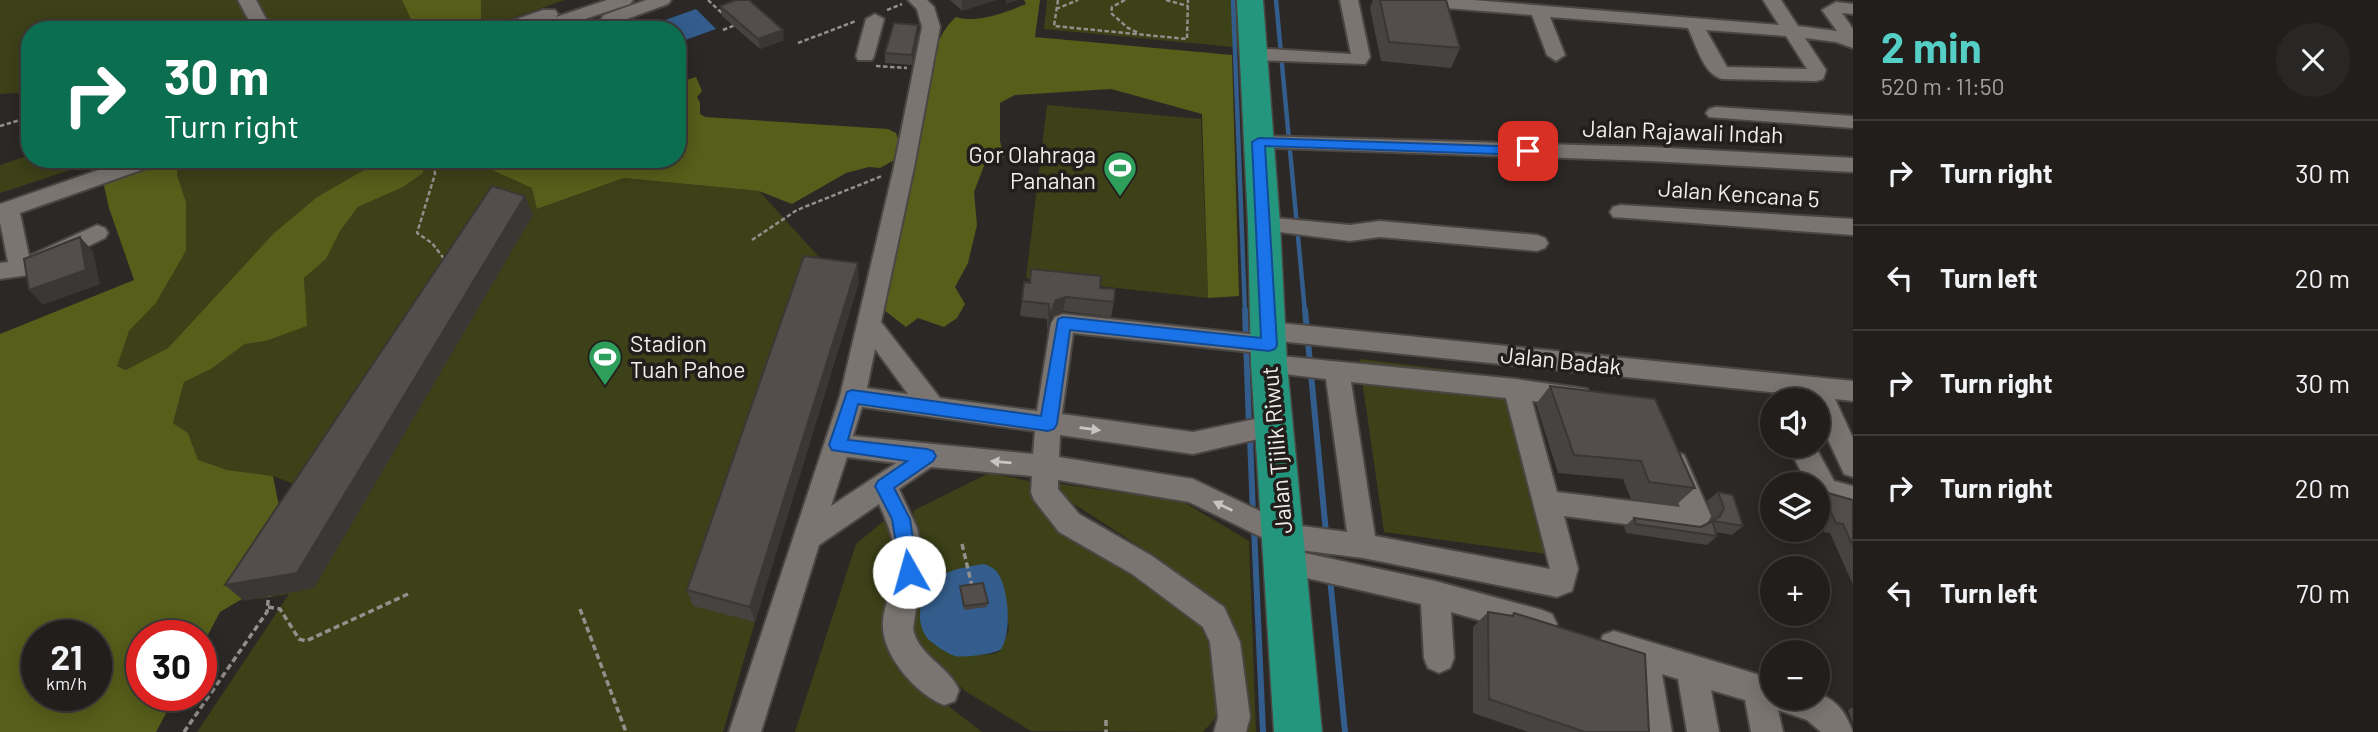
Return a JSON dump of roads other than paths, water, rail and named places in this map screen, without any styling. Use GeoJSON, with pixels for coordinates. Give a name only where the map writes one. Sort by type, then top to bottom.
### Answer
{"type":"FeatureCollection","features":[{"type":"Feature","properties":{"kind":"highway","name":"Jalan Tjilik Riwut"},"geometry":{"type":"LineString","coordinates":[[1250,0],[1264,225],[1262,345],[1275,425],[1298,732]]}},
{"type":"Feature","properties":{"kind":"street"},"geometry":{"type":"LineString","coordinates":[[247,0],[258,21]]}},
{"type":"Feature","properties":{"kind":"street"},"geometry":{"type":"LineString","coordinates":[[560,21],[591,0]]}},
{"type":"Feature","properties":{"kind":"street"},"geometry":{"type":"LineString","coordinates":[[560,21],[624,0]]}},
{"type":"Feature","properties":{"kind":"street"},"geometry":{"type":"LineString","coordinates":[[604,21],[662,0]]}},
{"type":"Feature","properties":{"kind":"street"},"geometry":{"type":"LineString","coordinates":[[744,732],[852,396],[904,167],[932,27],[925,7],[916,0]]}},
{"type":"Feature","properties":{"kind":"street"},"geometry":{"type":"LineString","coordinates":[[1253,54],[1358,60],[1361,57],[1349,0]]}},
{"type":"Feature","properties":{"kind":"street"},"geometry":{"type":"LineString","coordinates":[[1409,0],[1829,34],[1853,43]]}},
{"type":"Feature","properties":{"kind":"street"},"geometry":{"type":"LineString","coordinates":[[1694,23],[1722,73],[1816,75],[1817,70],[1772,0]]}},
{"type":"Feature","properties":{"kind":"street"},"geometry":{"type":"LineString","coordinates":[[1853,9],[1836,7],[1832,11],[1853,43]]}},
{"type":"Feature","properties":{"kind":"street"},"geometry":{"type":"LineString","coordinates":[[1539,10],[1556,55]]}},
{"type":"Feature","properties":{"kind":"street"},"geometry":{"type":"LineString","coordinates":[[865,56],[875,19]]}},
{"type":"Feature","properties":{"kind":"street"},"geometry":{"type":"LineString","coordinates":[[1716,113],[1853,122]]}},
{"type":"Feature","properties":{"kind":"street","name":"Jalan Rajawali Indah"},"geometry":{"type":"LineString","coordinates":[[1259,142],[1650,154],[1853,164]]}},
{"type":"Feature","properties":{"kind":"street"},"geometry":{"type":"LineString","coordinates":[[3,208],[99,168]]}},
{"type":"Feature","properties":{"kind":"street"},"geometry":{"type":"LineString","coordinates":[[3,208],[124,168]]}},
{"type":"Feature","properties":{"kind":"street"},"geometry":{"type":"LineString","coordinates":[[3,208],[10,270],[97,233]]}},
{"type":"Feature","properties":{"kind":"street","name":"Jalan Kencana 5"},"geometry":{"type":"LineString","coordinates":[[1621,212],[1853,227]]}},
{"type":"Feature","properties":{"kind":"street"},"geometry":{"type":"LineString","coordinates":[[1264,225],[1350,233],[1380,229],[1537,243]]}},
{"type":"Feature","properties":{"kind":"street"},"geometry":{"type":"LineString","coordinates":[[869,323],[934,409]]}},
{"type":"Feature","properties":{"kind":"street"},"geometry":{"type":"LineString","coordinates":[[1230,732],[1234,717],[1225,642],[1214,617],[1142,565],[1069,523],[1044,492],[1048,424],[1063,323],[1262,345],[1337,371],[1599,399]]}},
{"type":"Feature","properties":{"kind":"street","name":"Jalan Badak"},"geometry":{"type":"LineString","coordinates":[[1262,345],[1760,391]]}},
{"type":"Feature","properties":{"kind":"street"},"geometry":{"type":"LineString","coordinates":[[1337,371],[1363,546]]}},
{"type":"Feature","properties":{"kind":"street"},"geometry":{"type":"LineString","coordinates":[[1285,549],[1363,546],[1558,584],[1562,582],[1564,569],[1516,389]]}},
{"type":"Feature","properties":{"kind":"street"},"geometry":{"type":"LineString","coordinates":[[1841,395],[1853,466]]}},
{"type":"Feature","properties":{"kind":"street"},"geometry":{"type":"LineString","coordinates":[[852,396],[1192,443],[1275,425]]}},
{"type":"Feature","properties":{"kind":"street"},"geometry":{"type":"LineString","coordinates":[[1546,502],[1694,521],[1697,516],[1667,444]]}},
{"type":"Feature","properties":{"kind":"street"},"geometry":{"type":"LineString","coordinates":[[838,445],[1044,466],[1193,491],[1285,549],[1760,690]]}},
{"type":"Feature","properties":{"kind":"street"},"geometry":{"type":"LineString","coordinates":[[807,538],[927,456]]}},
{"type":"Feature","properties":{"kind":"street"},"geometry":{"type":"LineString","coordinates":[[1808,458],[1825,490],[1853,498]]}},
{"type":"Feature","properties":{"kind":"street"},"geometry":{"type":"LineString","coordinates":[[884,486],[901,519],[908,551],[909,572],[899,607],[899,637],[913,660],[944,690]]}},
{"type":"Feature","properties":{"kind":"street"},"geometry":{"type":"LineString","coordinates":[[1435,594],[1439,658]]}},
{"type":"Feature","properties":{"kind":"street"},"geometry":{"type":"LineString","coordinates":[[1644,654],[1656,732]]}},
{"type":"Feature","properties":{"kind":"street"},"geometry":{"type":"LineString","coordinates":[[1692,670],[1703,732]]}},
{"type":"Feature","properties":{"kind":"street"},"geometry":{"type":"LineString","coordinates":[[1767,732],[1770,710]]}},
{"type":"Feature","properties":{"kind":"street"},"geometry":{"type":"LineString","coordinates":[[1822,710],[1835,722],[1837,732]]}},
{"type":"Feature","properties":{"kind":"water"},"geometry":{"type":"Polygon","coordinates":[[[696,9],[716,29],[686,40],[686,21],[662,21],[696,9]]]}},
{"type":"Feature","properties":{"kind":"water"},"geometry":{"type":"Polygon","coordinates":[[[984,564],[997,572],[1004,589],[1008,622],[1004,642],[1001,649],[993,652],[955,656],[933,643],[923,632],[920,615],[923,598],[932,583],[944,574],[984,564]]]}},
{"type":"Feature","properties":{"kind":"waterway"},"geometry":{"type":"LineString","coordinates":[[1233,0],[1245,312]]}},
{"type":"Feature","properties":{"kind":"waterway"},"geometry":{"type":"LineString","coordinates":[[1276,0],[1305,312]]}},
{"type":"Feature","properties":{"kind":"waterway"},"geometry":{"type":"LineString","coordinates":[[1245,310],[1249,427]]}},
{"type":"Feature","properties":{"kind":"waterway"},"geometry":{"type":"LineString","coordinates":[[1305,310],[1326,533]]}},
{"type":"Feature","properties":{"kind":"waterway"},"geometry":{"type":"LineString","coordinates":[[1250,437],[1253,514]]}},
{"type":"Feature","properties":{"kind":"waterway"},"geometry":{"type":"LineString","coordinates":[[1254,528],[1263,732]]}},
{"type":"Feature","properties":{"kind":"waterway"},"geometry":{"type":"LineString","coordinates":[[1330,578],[1345,732]]}},
{"type":"Feature","properties":{"kind":"place","name":"Gor Olahraga Panahan"},"geometry":{"type":"Point","coordinates":[1120,198]}},
{"type":"Feature","properties":{"kind":"place","name":"Stadion Tuah Pahoe"},"geometry":{"type":"Point","coordinates":[605,387]}}]}
